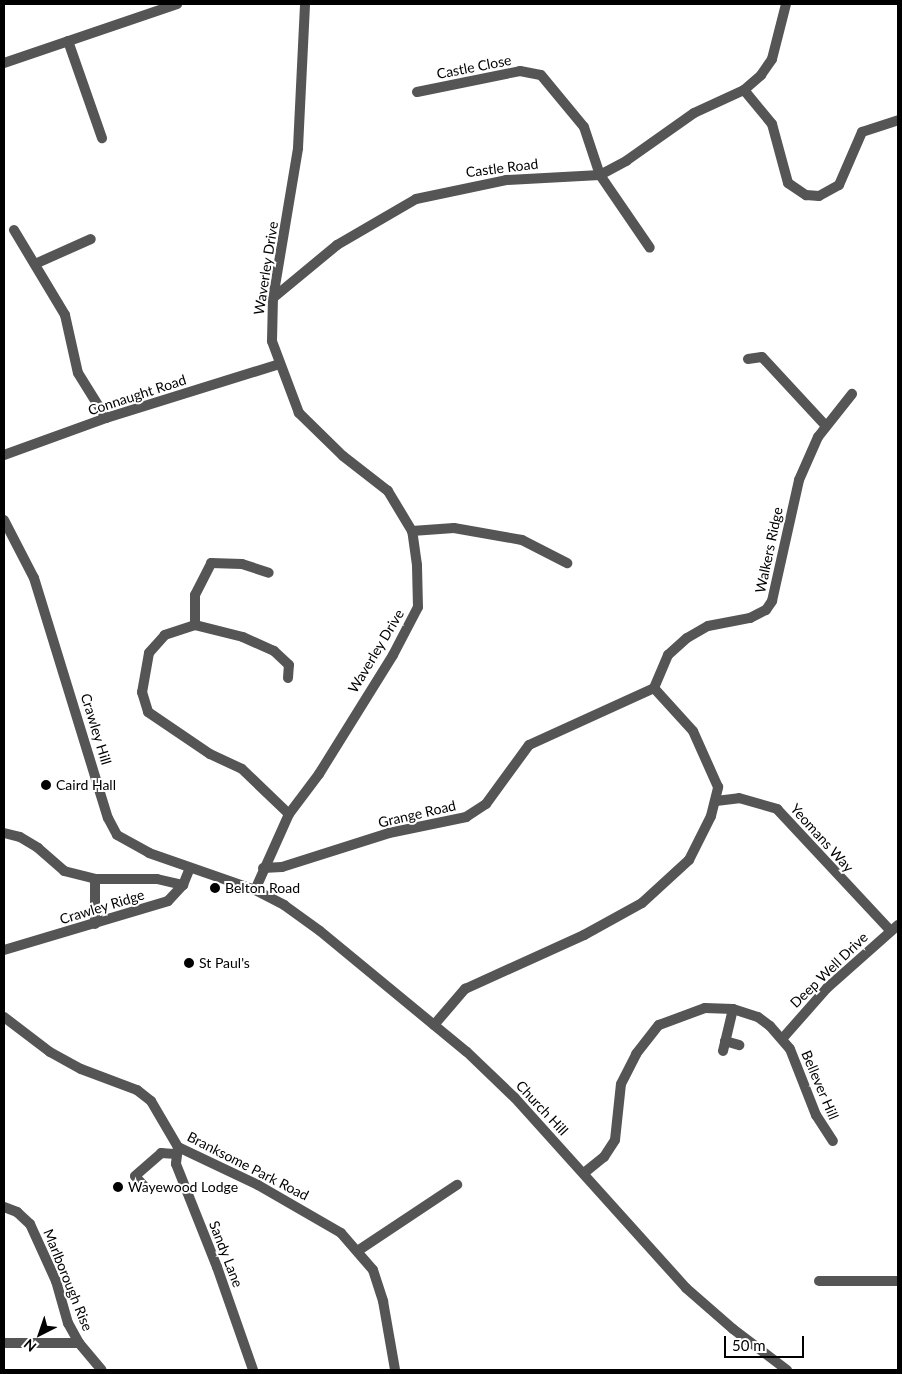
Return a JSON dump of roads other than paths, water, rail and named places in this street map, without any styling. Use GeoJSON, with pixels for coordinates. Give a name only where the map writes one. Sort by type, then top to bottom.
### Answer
{"type":"FeatureCollection","features":[{"type":"Feature","properties":{"kind":"street"},"geometry":{"type":"LineString","coordinates":[[4,63],[177,4]]}},
{"type":"Feature","properties":{"kind":"street","name":"Waverley Drive"},"geometry":{"type":"LineString","coordinates":[[255,890],[263,868],[289,814],[319,774],[393,654],[418,607],[417,565],[412,531],[388,491],[342,456],[299,413],[279,364],[270,321],[298,148],[305,4]]}},
{"type":"Feature","properties":{"kind":"street","name":"Castle Road"},"geometry":{"type":"LineString","coordinates":[[273,298],[338,245],[416,199],[506,180],[600,175],[670,133],[694,113],[744,90],[760,76],[772,59],[786,4]]}},
{"type":"Feature","properties":{"kind":"street"},"geometry":{"type":"LineString","coordinates":[[68,41],[102,138]]}},
{"type":"Feature","properties":{"kind":"street","name":"Castle Close"},"geometry":{"type":"LineString","coordinates":[[417,92],[520,71],[541,75],[584,127],[600,175],[650,248]]}},
{"type":"Feature","properties":{"kind":"street"},"geometry":{"type":"LineString","coordinates":[[744,90],[772,124],[788,183],[806,194],[819,196],[839,185],[862,132],[898,120]]}},
{"type":"Feature","properties":{"kind":"street"},"geometry":{"type":"LineString","coordinates":[[14,230],[65,315],[78,373],[106,418]]}},
{"type":"Feature","properties":{"kind":"street"},"geometry":{"type":"LineString","coordinates":[[35,264],[91,239]]}},
{"type":"Feature","properties":{"kind":"street"},"geometry":{"type":"LineString","coordinates":[[748,359],[762,357],[826,426]]}},
{"type":"Feature","properties":{"kind":"street","name":"Connaught Road"},"geometry":{"type":"LineString","coordinates":[[4,455],[106,418],[279,364]]}},
{"type":"Feature","properties":{"kind":"street","name":"Walkers Ridge"},"geometry":{"type":"LineString","coordinates":[[654,688],[668,655],[687,638],[708,626],[750,618],[766,610],[772,601],[799,480],[826,426],[852,394]]}},
{"type":"Feature","properties":{"kind":"street","name":"Crawley Hill"},"geometry":{"type":"LineString","coordinates":[[4,520],[34,578],[108,818],[117,835],[149,853],[255,890]]}},
{"type":"Feature","properties":{"kind":"street"},"geometry":{"type":"LineString","coordinates":[[412,531],[454,528],[522,540],[567,563]]}},
{"type":"Feature","properties":{"kind":"street"},"geometry":{"type":"LineString","coordinates":[[195,625],[195,594],[211,563],[242,564],[269,573]]}},
{"type":"Feature","properties":{"kind":"street"},"geometry":{"type":"LineString","coordinates":[[288,678],[289,665],[274,651],[244,637],[195,625],[165,636],[149,653],[142,692],[148,712],[210,754],[242,769],[289,814]]}},
{"type":"Feature","properties":{"kind":"street"},"geometry":{"type":"LineString","coordinates":[[434,1025],[464,989],[584,935],[642,903],[689,860],[716,801],[718,787],[693,731],[654,688]]}},
{"type":"Feature","properties":{"kind":"street","name":"Grange Road"},"geometry":{"type":"LineString","coordinates":[[263,868],[282,867],[389,833],[466,817],[486,804],[529,745],[654,688]]}},
{"type":"Feature","properties":{"kind":"street","name":"Yeomans Way"},"geometry":{"type":"LineString","coordinates":[[716,801],[739,798],[777,809],[894,928]]}},
{"type":"Feature","properties":{"kind":"street"},"geometry":{"type":"LineString","coordinates":[[4,833],[20,837],[38,848],[64,871],[95,879],[157,879],[182,886]]}},
{"type":"Feature","properties":{"kind":"street","name":"Crawley Ridge"},"geometry":{"type":"LineString","coordinates":[[4,950],[168,901],[182,886],[190,868]]}},
{"type":"Feature","properties":{"kind":"street"},"geometry":{"type":"LineString","coordinates":[[95,879],[95,924]]}},
{"type":"Feature","properties":{"kind":"street","name":"Church Hill"},"geometry":{"type":"LineString","coordinates":[[255,890],[284,905],[320,931],[434,1025],[515,1098],[686,1288],[733,1329],[787,1370]]}},
{"type":"Feature","properties":{"kind":"street","name":"Deep Well Drive"},"geometry":{"type":"LineString","coordinates":[[782,1039],[827,988],[894,928]]}},
{"type":"Feature","properties":{"kind":"street","name":"Bellever Hill"},"geometry":{"type":"LineString","coordinates":[[584,1173],[604,1157],[615,1140],[622,1084],[636,1054],[659,1025],[705,1008],[733,1009],[758,1017],[782,1039],[796,1060],[816,1115],[833,1141]]}},
{"type":"Feature","properties":{"kind":"street"},"geometry":{"type":"LineString","coordinates":[[733,1009],[724,1046],[739,1046]]}},
{"type":"Feature","properties":{"kind":"street","name":"Branksome Park Road"},"geometry":{"type":"LineString","coordinates":[[4,1017],[50,1052],[81,1068],[137,1090],[150,1101],[178,1150],[318,1218],[359,1250],[373,1270],[383,1301],[395,1370]]}},
{"type":"Feature","properties":{"kind":"street"},"geometry":{"type":"LineString","coordinates":[[144,1186],[135,1176],[162,1153],[178,1150]]}},
{"type":"Feature","properties":{"kind":"street","name":"Sandy Lane"},"geometry":{"type":"LineString","coordinates":[[178,1150],[176,1164],[218,1267],[253,1370]]}},
{"type":"Feature","properties":{"kind":"street"},"geometry":{"type":"LineString","coordinates":[[359,1250],[458,1184]]}},
{"type":"Feature","properties":{"kind":"street","name":"Marlborough Rise"},"geometry":{"type":"LineString","coordinates":[[4,1207],[17,1212],[30,1224],[56,1281],[68,1323],[79,1343],[102,1370]]}},
{"type":"Feature","properties":{"kind":"street"},"geometry":{"type":"LineString","coordinates":[[819,1281],[898,1281]]}},
{"type":"Feature","properties":{"kind":"street"},"geometry":{"type":"LineString","coordinates":[[4,1343],[79,1343]]}},
{"type":"Feature","properties":{"kind":"place","name":"Caird Hall"},"geometry":{"type":"Point","coordinates":[46,785]}},
{"type":"Feature","properties":{"kind":"place","name":"Belton Road"},"geometry":{"type":"Point","coordinates":[215,888]}},
{"type":"Feature","properties":{"kind":"place","name":"St Paul's"},"geometry":{"type":"Point","coordinates":[189,963]}},
{"type":"Feature","properties":{"kind":"place","name":"Wayewood Lodge"},"geometry":{"type":"Point","coordinates":[118,1187]}}]}
